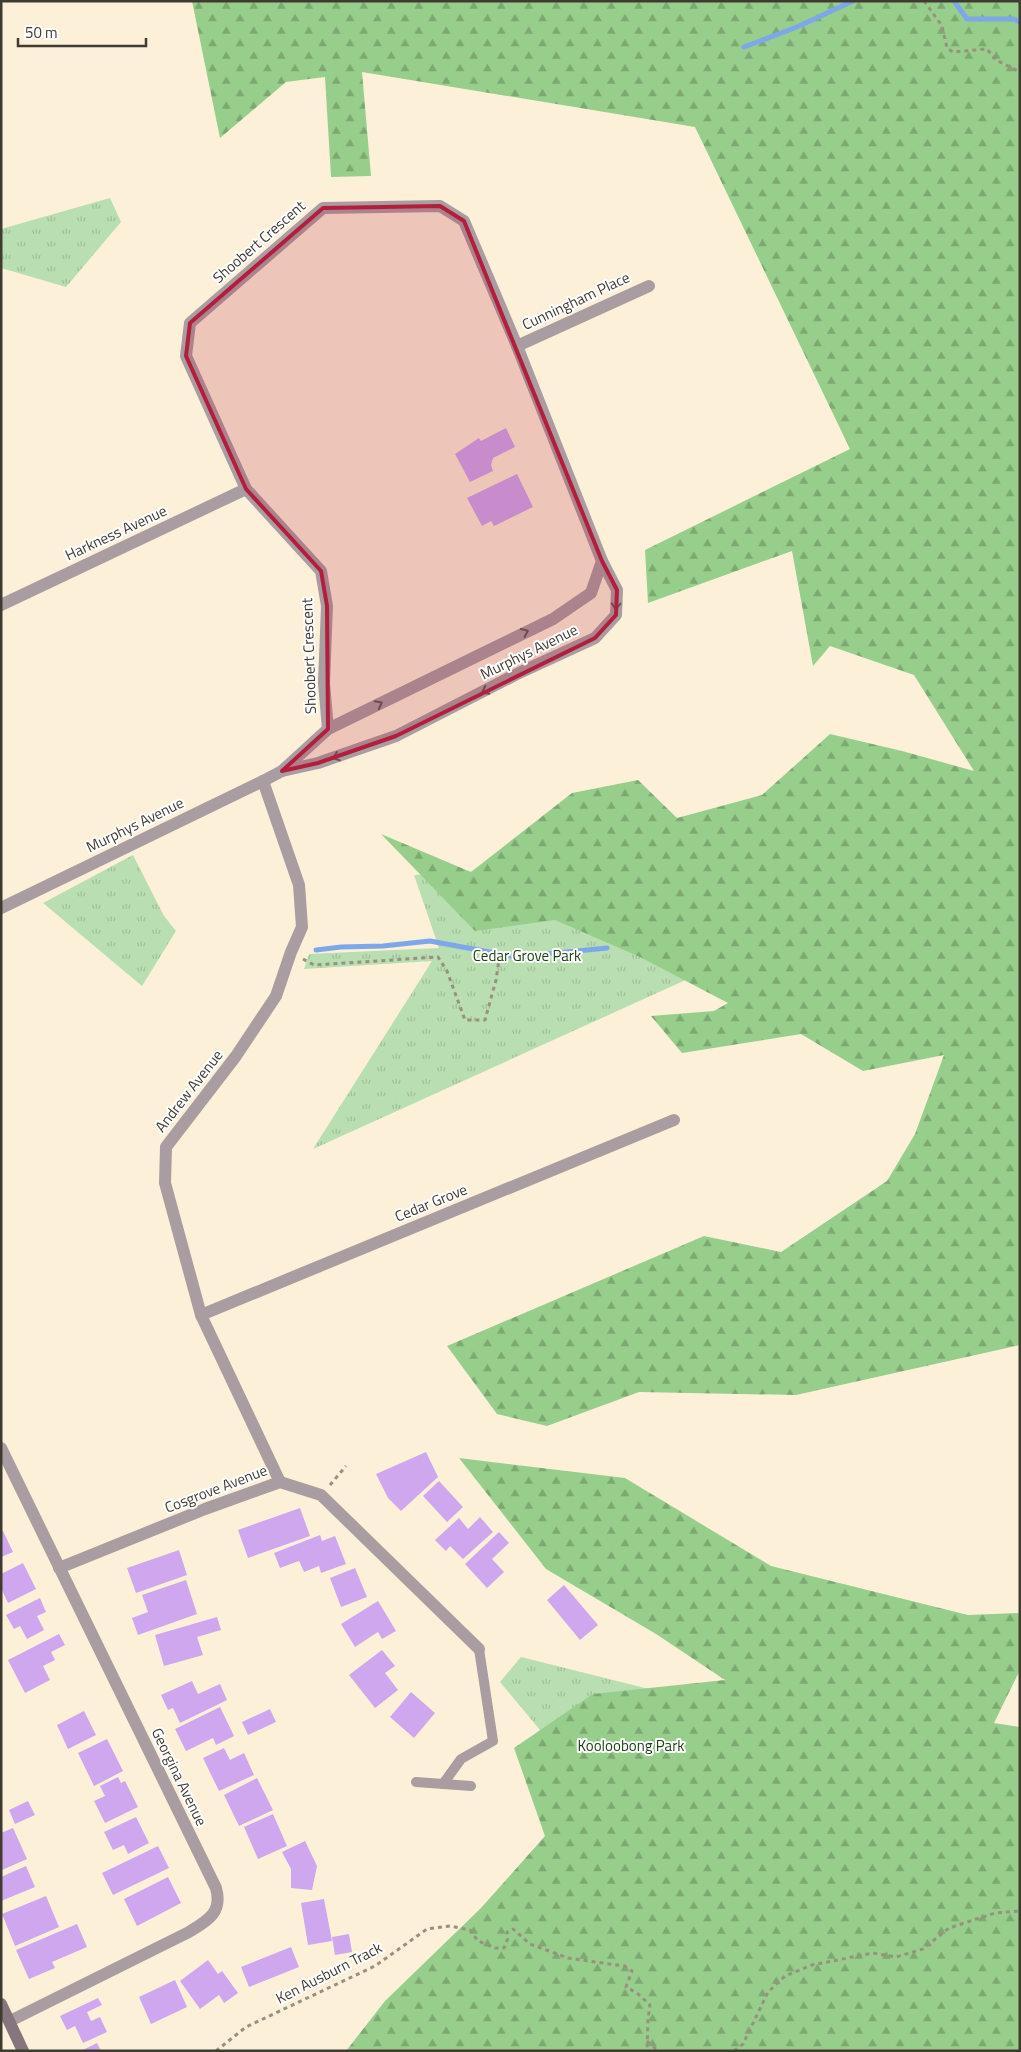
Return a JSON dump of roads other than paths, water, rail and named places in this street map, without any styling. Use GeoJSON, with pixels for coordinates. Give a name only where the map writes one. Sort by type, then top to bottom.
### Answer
{"type":"FeatureCollection","features":[{"type":"Feature","properties":{"kind":"main road"},"geometry":{"type":"LineString","coordinates":[[1,2004],[23,2051]]}},
{"type":"Feature","properties":{"kind":"street","name":"Shoobert Crescent"},"geometry":{"type":"LineString","coordinates":[[328,729],[324,683],[326,606],[321,571],[246,490],[186,356],[190,323],[323,208],[440,206],[464,221],[517,346],[602,561]]}},
{"type":"Feature","properties":{"kind":"street","name":"Cunningham Place"},"geometry":{"type":"LineString","coordinates":[[517,346],[649,286]]}},
{"type":"Feature","properties":{"kind":"street","name":"Harkness Avenue"},"geometry":{"type":"LineString","coordinates":[[1,605],[246,490]]}},
{"type":"Feature","properties":{"kind":"street","name":"Murphys Avenue"},"geometry":{"type":"LineString","coordinates":[[1,908],[263,781],[282,771],[328,729],[553,619],[591,593],[602,561]]}},
{"type":"Feature","properties":{"kind":"street","name":"Murphys Avenue"},"geometry":{"type":"LineString","coordinates":[[282,771],[318,763],[396,736],[520,673],[595,638],[616,615],[617,590],[602,561]]}},
{"type":"Feature","properties":{"kind":"street","name":"Andrew Avenue"},"geometry":{"type":"LineString","coordinates":[[263,781],[299,885],[302,927],[276,996],[236,1056],[166,1147],[165,1183],[201,1315],[280,1482]]}},
{"type":"Feature","properties":{"kind":"street","name":"Cedar Grove"},"geometry":{"type":"LineString","coordinates":[[201,1315],[674,1120]]}},
{"type":"Feature","properties":{"kind":"street","name":"Georgina Avenue"},"geometry":{"type":"LineString","coordinates":[[1,1448],[216,1888],[219,1899],[216,1909],[208,1920],[188,1932],[10,2022]]}},
{"type":"Feature","properties":{"kind":"street","name":"Cosgrove Avenue"},"geometry":{"type":"LineString","coordinates":[[58,1568],[205,1509],[280,1482],[322,1494],[478,1648]]}},
{"type":"Feature","properties":{"kind":"lane"},"geometry":{"type":"LineString","coordinates":[[443,1784],[461,1760],[492,1741],[478,1648]]}},
{"type":"Feature","properties":{"kind":"lane"},"geometry":{"type":"LineString","coordinates":[[416,1782],[471,1786]]}},
{"type":"Feature","properties":{"kind":"waterway"},"geometry":{"type":"LineString","coordinates":[[744,47],[797,27],[853,1]]}},
{"type":"Feature","properties":{"kind":"waterway"},"geometry":{"type":"LineString","coordinates":[[954,1],[967,19],[1014,19],[1020,22]]}},
{"type":"Feature","properties":{"kind":"waterway"},"geometry":{"type":"LineString","coordinates":[[316,950],[430,941],[516,957],[607,948]]}},
{"type":"Feature","properties":{"kind":"park label","name":"Cedar Grove Park"},"geometry":{"type":"Point","coordinates":[527,956]}},
{"type":"Feature","properties":{"kind":"park label","name":"Kooloobong Park"},"geometry":{"type":"Point","coordinates":[631,1746]}}]}
